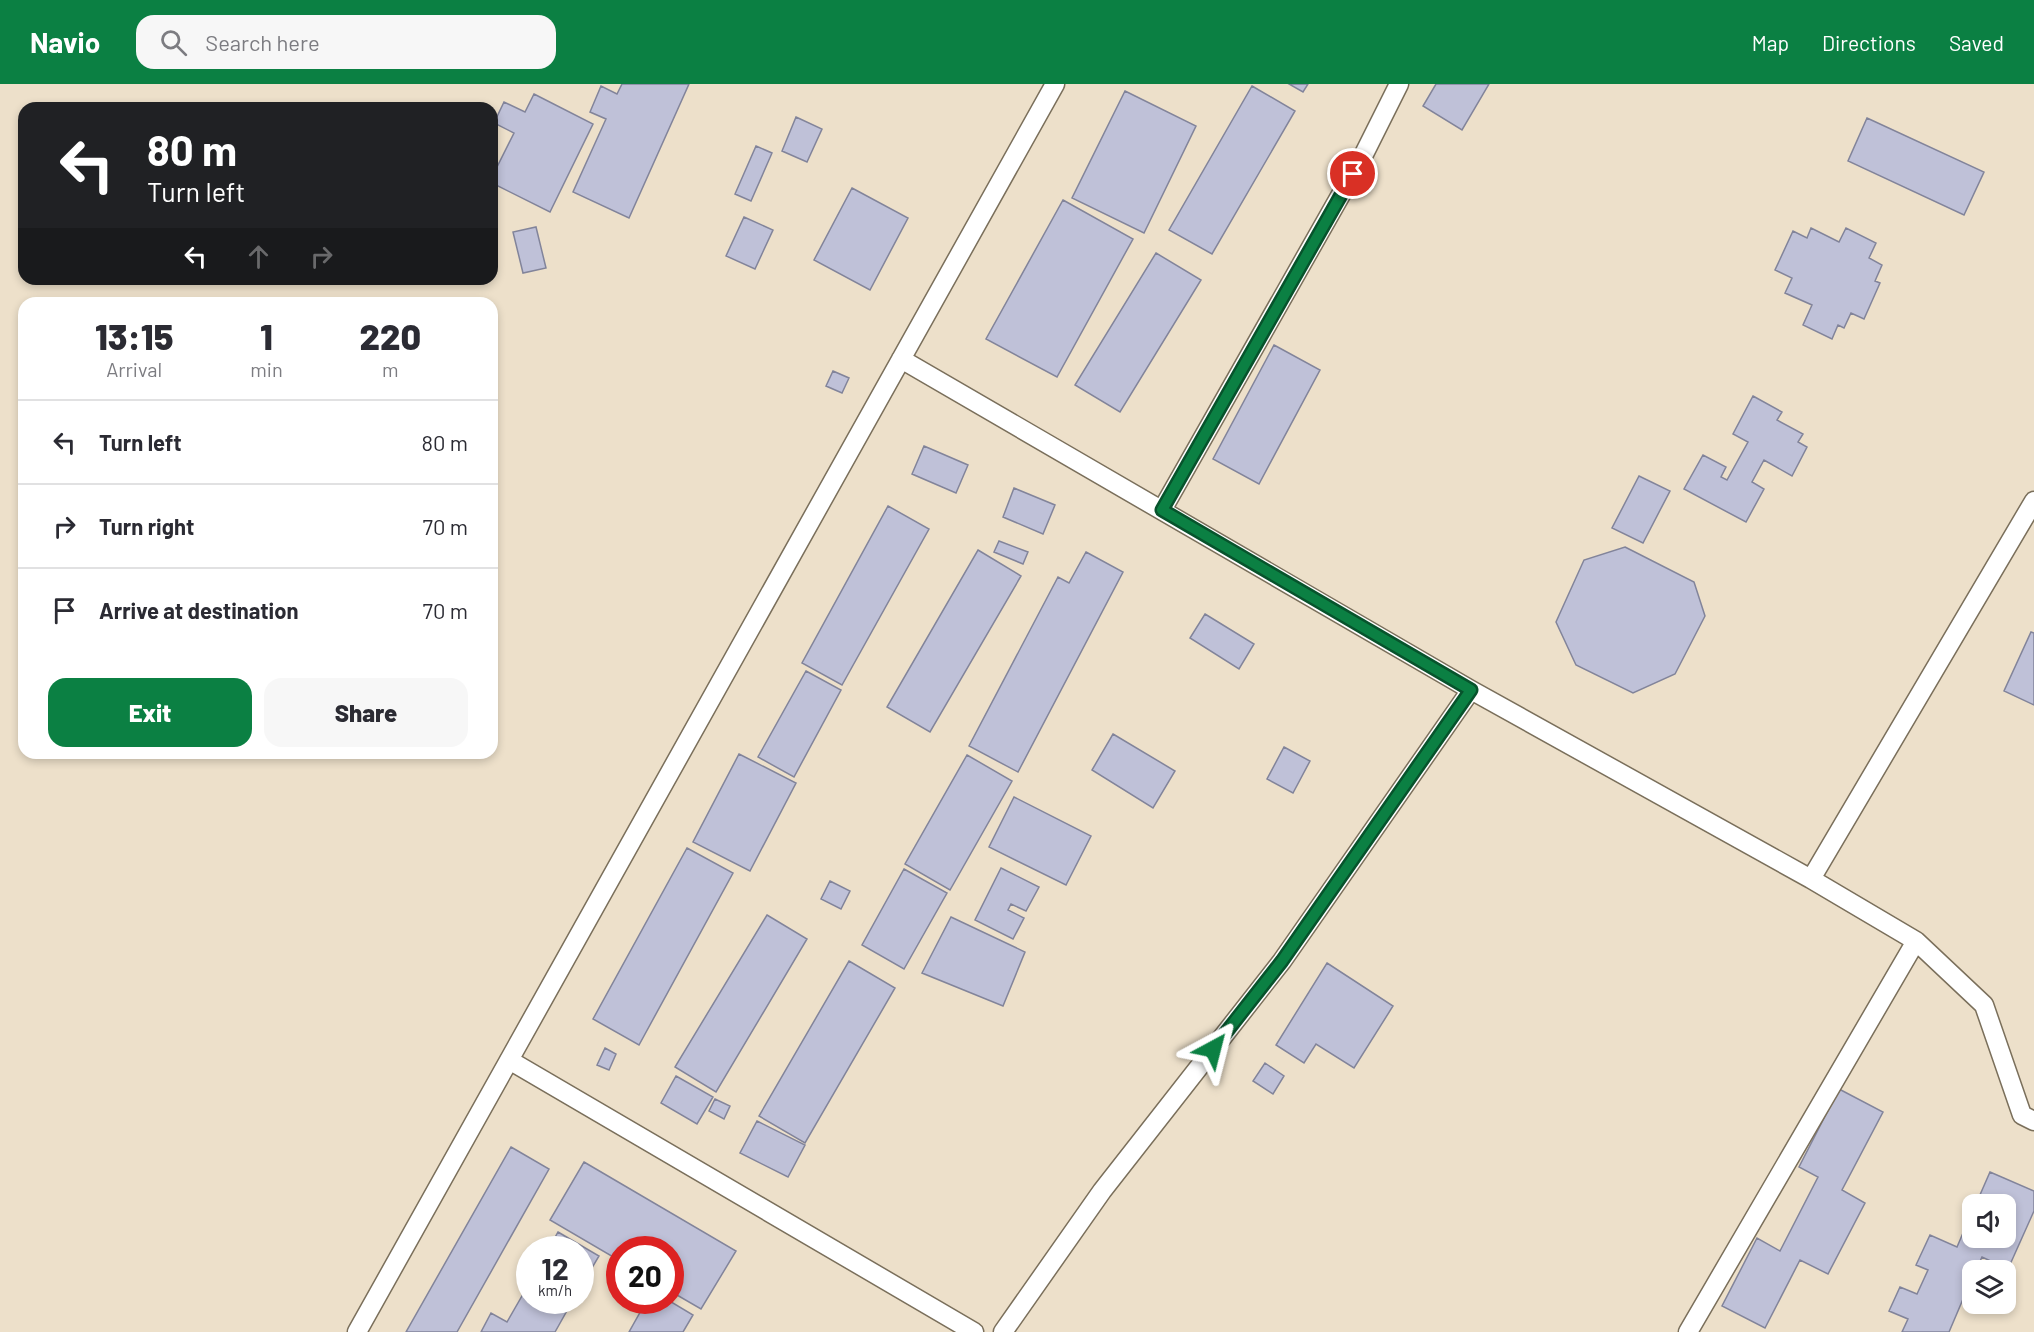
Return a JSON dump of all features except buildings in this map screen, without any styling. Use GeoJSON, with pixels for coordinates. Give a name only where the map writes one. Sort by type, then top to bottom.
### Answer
{"type":"FeatureCollection","features":[{"type":"Feature","properties":{"kind":"lane"},"geometry":{"type":"LineString","coordinates":[[357,1332],[1055,84]]}},
{"type":"Feature","properties":{"kind":"lane"},"geometry":{"type":"LineString","coordinates":[[1162,510],[1364,154],[1399,84]]}},
{"type":"Feature","properties":{"kind":"lane"},"geometry":{"type":"LineString","coordinates":[[901,359],[1471,690],[1811,879],[1916,941],[1984,1005],[2022,1115],[2034,1121]]}},
{"type":"Feature","properties":{"kind":"lane"},"geometry":{"type":"LineString","coordinates":[[1811,879],[2034,501]]}},
{"type":"Feature","properties":{"kind":"lane"},"geometry":{"type":"LineString","coordinates":[[1003,1332],[1102,1191],[1282,961],[1471,690]]}},
{"type":"Feature","properties":{"kind":"lane"},"geometry":{"type":"LineString","coordinates":[[1688,1332],[1916,941]]}},
{"type":"Feature","properties":{"kind":"lane"},"geometry":{"type":"LineString","coordinates":[[509,1060],[974,1332]]}},
{"type":"Feature","properties":{"kind":"route"},"geometry":{"type":"LineString","coordinates":[[1213,1049],[1282,961],[1471,690],[1162,510],[1353,174]]}}]}
